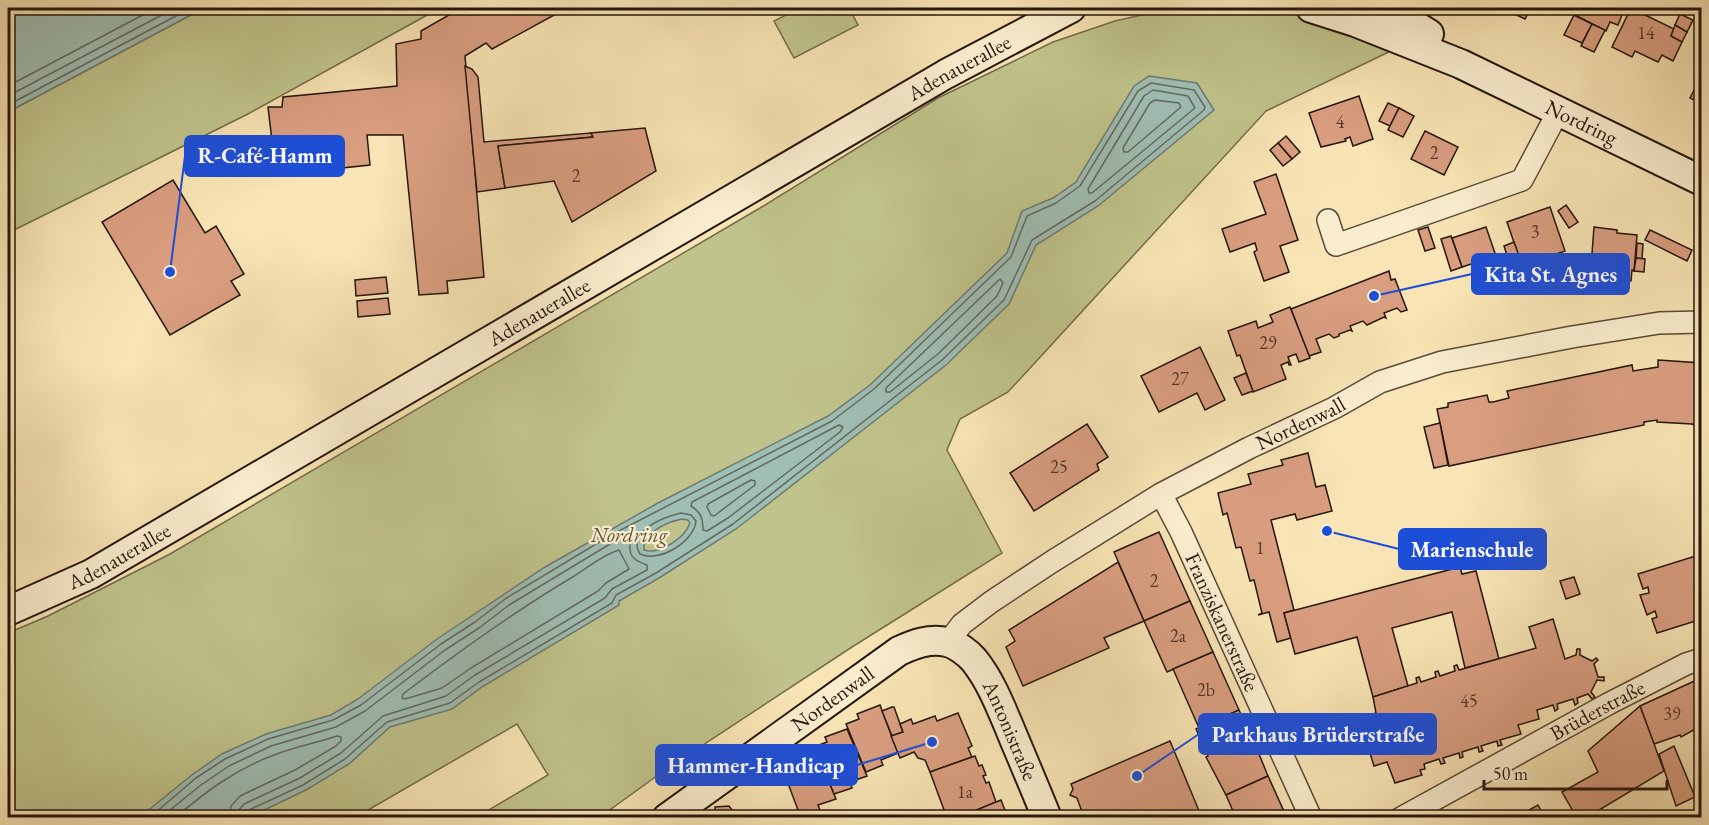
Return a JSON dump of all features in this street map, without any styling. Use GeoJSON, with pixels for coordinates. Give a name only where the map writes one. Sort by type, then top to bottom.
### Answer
{"type":"FeatureCollection","features":[{"type":"Feature","properties":{"kind":"main road","name":"Adenauerallee"},"geometry":{"type":"LineString","coordinates":[[8,611],[91,574],[936,80],[1073,8]]}},
{"type":"Feature","properties":{"kind":"main road"},"geometry":{"type":"LineString","coordinates":[[1311,8],[1365,15]]}},
{"type":"Feature","properties":{"kind":"main road","name":"Nordring"},"geometry":{"type":"LineString","coordinates":[[1365,15],[1416,26],[1434,38],[1461,64],[1701,181]]}},
{"type":"Feature","properties":{"kind":"main road","name":"Nordenwall"},"geometry":{"type":"LineString","coordinates":[[667,818],[899,651],[916,643],[955,646]]}},
{"type":"Feature","properties":{"kind":"main road","name":"Antonistraße"},"geometry":{"type":"LineString","coordinates":[[955,646],[973,659],[997,697],[1047,818]]}},
{"type":"Feature","properties":{"kind":"street"},"geometry":{"type":"LineString","coordinates":[[1328,220],[1336,244],[1522,180],[1559,110]]}},
{"type":"Feature","properties":{"kind":"street","name":"Nordenwall"},"geometry":{"type":"LineString","coordinates":[[955,646],[962,624],[1080,543],[1161,494],[1249,448],[1334,408],[1380,382],[1442,362],[1659,323],[1701,322]]}},
{"type":"Feature","properties":{"kind":"street","name":"Franziskanerstraße"},"geometry":{"type":"LineString","coordinates":[[1161,494],[1181,532],[1311,818]]}},
{"type":"Feature","properties":{"kind":"street","name":"Brüderstraße"},"geometry":{"type":"LineString","coordinates":[[1401,818],[1610,703],[1686,664],[1701,659]]}},
{"type":"Feature","properties":{"kind":"green space"},"geometry":{"type":"Polygon","coordinates":[[[204,8],[440,8],[246,115],[8,233],[8,112],[204,8]]]}},
{"type":"Feature","properties":{"kind":"green space"},"geometry":{"type":"Polygon","coordinates":[[[800,8],[849,8],[858,25],[794,58],[774,21],[800,8]]]}},
{"type":"Feature","properties":{"kind":"green space","name":"Nordring"},"geometry":{"type":"Polygon","coordinates":[[[1173,8],[1246,8],[1289,12],[1331,23],[1399,47],[1266,111],[1008,392],[960,419],[947,450],[1002,553],[852,647],[665,770],[600,817],[477,817],[548,775],[517,724],[356,817],[8,818],[8,633],[48,616],[170,554],[760,208],[938,98],[1053,42],[1115,21],[1173,8]]]}},
{"type":"Feature","properties":{"kind":"water"},"geometry":{"type":"Polygon","coordinates":[[[8,8],[204,8],[8,112],[8,8]]]}},
{"type":"Feature","properties":{"kind":"water"},"geometry":{"type":"Polygon","coordinates":[[[1149,76],[1197,83],[1214,110],[1098,206],[1036,245],[1009,304],[946,365],[736,529],[619,601],[619,605],[482,687],[452,709],[390,727],[349,764],[306,790],[243,818],[140,817],[193,774],[222,754],[266,734],[331,715],[358,699],[437,639],[545,567],[658,503],[828,416],[870,385],[1007,253],[1022,211],[1053,198],[1076,182],[1134,86],[1149,76]],[[676,520],[656,529],[644,540],[644,550],[657,550],[671,544],[687,529],[690,523],[688,520],[676,520]]]}},
{"type":"Feature","properties":{"kind":"building"},"geometry":{"type":"Polygon","coordinates":[[[461,8],[469,8],[472,15],[486,8],[567,8],[492,49],[486,43],[465,56],[484,277],[447,281],[448,293],[419,295],[403,135],[367,135],[370,165],[276,175],[268,107],[282,107],[283,97],[397,86],[396,44],[421,39],[421,31],[461,8]]]}},
{"type":"Feature","properties":{"kind":"building"},"geometry":{"type":"Polygon","coordinates":[[[1512,8],[1531,8],[1525,19],[1510,12],[1512,8]]]}},
{"type":"Feature","properties":{"kind":"building"},"geometry":{"type":"Polygon","coordinates":[[[1569,8],[1607,8],[1622,15],[1618,25],[1610,22],[1606,31],[1567,11],[1569,8]]]}},
{"type":"Feature","properties":{"kind":"building"},"geometry":{"type":"Polygon","coordinates":[[[1631,8],[1674,29],[1671,36],[1682,42],[1673,61],[1662,55],[1658,62],[1635,51],[1632,57],[1612,47],[1631,8]]]}},
{"type":"Feature","properties":{"kind":"building"},"geometry":{"type":"Polygon","coordinates":[[[1680,14],[1693,20],[1687,32],[1675,25],[1680,14]]]}},
{"type":"Feature","properties":{"kind":"building"},"geometry":{"type":"Polygon","coordinates":[[[1574,15],[1592,24],[1582,43],[1564,35],[1574,15]]]}},
{"type":"Feature","properties":{"kind":"building"},"geometry":{"type":"Polygon","coordinates":[[[1592,24],[1605,30],[1594,52],[1581,46],[1592,24]]]}},
{"type":"Feature","properties":{"kind":"building"},"geometry":{"type":"Polygon","coordinates":[[[1675,25],[1687,32],[1682,42],[1671,36],[1675,25]]]}},
{"type":"Feature","properties":{"kind":"building"},"geometry":{"type":"Polygon","coordinates":[[[465,66],[472,69],[478,77],[484,142],[591,133],[593,137],[498,146],[505,188],[477,192],[465,66]]]}},
{"type":"Feature","properties":{"kind":"building"},"geometry":{"type":"Polygon","coordinates":[[[1702,75],[1702,104],[1690,98],[1702,75]]]}},
{"type":"Feature","properties":{"kind":"building"},"geometry":{"type":"Polygon","coordinates":[[[1359,96],[1373,139],[1353,146],[1350,137],[1345,139],[1346,141],[1321,147],[1309,113],[1359,96]]]}},
{"type":"Feature","properties":{"kind":"building"},"geometry":{"type":"Polygon","coordinates":[[[1388,103],[1399,108],[1390,126],[1379,121],[1388,103]]]}},
{"type":"Feature","properties":{"kind":"building"},"geometry":{"type":"Polygon","coordinates":[[[1399,108],[1414,116],[1403,137],[1388,130],[1399,108]]]}},
{"type":"Feature","properties":{"kind":"building"},"geometry":{"type":"Polygon","coordinates":[[[645,128],[656,171],[572,222],[554,181],[505,188],[498,146],[593,137],[591,133],[645,128]]]}},
{"type":"Feature","properties":{"kind":"building"},"geometry":{"type":"Polygon","coordinates":[[[1425,131],[1458,147],[1444,175],[1411,159],[1425,131]]]}},
{"type":"Feature","properties":{"kind":"building"},"geometry":{"type":"Polygon","coordinates":[[[1286,136],[1300,152],[1292,159],[1278,143],[1286,136]]]}},
{"type":"Feature","properties":{"kind":"building"},"geometry":{"type":"Polygon","coordinates":[[[1278,143],[1292,159],[1283,166],[1270,150],[1278,143]]]}},
{"type":"Feature","properties":{"kind":"building"},"geometry":{"type":"Polygon","coordinates":[[[1276,174],[1298,240],[1280,246],[1289,272],[1264,281],[1254,252],[1257,250],[1255,243],[1230,252],[1222,229],[1266,214],[1254,182],[1276,174]]]}},
{"type":"Feature","properties":{"kind":"building"},"geometry":{"type":"Polygon","coordinates":[[[173,180],[205,233],[216,226],[244,274],[231,281],[240,295],[170,335],[102,222],[173,180]]]}},
{"type":"Feature","properties":{"kind":"building"},"geometry":{"type":"Polygon","coordinates":[[[1566,205],[1578,222],[1569,228],[1558,211],[1566,205]]]}},
{"type":"Feature","properties":{"kind":"building"},"geometry":{"type":"Polygon","coordinates":[[[1550,207],[1565,251],[1522,266],[1507,222],[1550,207]]]}},
{"type":"Feature","properties":{"kind":"building"},"geometry":{"type":"Polygon","coordinates":[[[1428,227],[1435,248],[1425,251],[1418,230],[1428,227]]]}},
{"type":"Feature","properties":{"kind":"building"},"geometry":{"type":"Polygon","coordinates":[[[1486,227],[1496,256],[1462,267],[1452,238],[1486,227]]]}},
{"type":"Feature","properties":{"kind":"building"},"geometry":{"type":"Polygon","coordinates":[[[1594,227],[1637,235],[1631,281],[1614,279],[1615,269],[1591,267],[1594,227]]]}},
{"type":"Feature","properties":{"kind":"building"},"geometry":{"type":"Polygon","coordinates":[[[1650,230],[1692,250],[1687,261],[1645,240],[1650,230]]]}},
{"type":"Feature","properties":{"kind":"building"},"geometry":{"type":"Polygon","coordinates":[[[1451,236],[1462,267],[1451,271],[1441,239],[1451,236]]]}},
{"type":"Feature","properties":{"kind":"building"},"geometry":{"type":"Polygon","coordinates":[[[1514,242],[1522,264],[1511,268],[1504,246],[1514,242]]]}},
{"type":"Feature","properties":{"kind":"building"},"geometry":{"type":"Polygon","coordinates":[[[1637,243],[1643,244],[1642,259],[1636,258],[1637,243]]]}},
{"type":"Feature","properties":{"kind":"building"},"geometry":{"type":"Polygon","coordinates":[[[1636,258],[1645,259],[1644,272],[1634,271],[1636,258]]]}},
{"type":"Feature","properties":{"kind":"building"},"geometry":{"type":"Polygon","coordinates":[[[1389,271],[1391,280],[1395,279],[1407,310],[1401,312],[1397,308],[1384,313],[1386,318],[1367,325],[1363,321],[1350,326],[1352,331],[1339,334],[1334,338],[1329,334],[1316,339],[1321,352],[1309,356],[1291,309],[1389,271]]]}},
{"type":"Feature","properties":{"kind":"building"},"geometry":{"type":"Polygon","coordinates":[[[386,277],[388,293],[356,296],[355,280],[386,277]]]}},
{"type":"Feature","properties":{"kind":"building"},"geometry":{"type":"Polygon","coordinates":[[[388,298],[390,314],[358,317],[357,301],[388,298]]]}},
{"type":"Feature","properties":{"kind":"building"},"geometry":{"type":"Polygon","coordinates":[[[1290,307],[1310,358],[1299,362],[1296,354],[1288,357],[1291,365],[1288,362],[1281,365],[1286,379],[1253,392],[1240,355],[1237,356],[1228,331],[1256,321],[1258,328],[1273,322],[1270,315],[1290,307]]]}},
{"type":"Feature","properties":{"kind":"building"},"geometry":{"type":"Polygon","coordinates":[[[1200,347],[1225,400],[1205,410],[1197,393],[1159,412],[1141,376],[1200,347]]]}},
{"type":"Feature","properties":{"kind":"building"},"geometry":{"type":"Polygon","coordinates":[[[1658,360],[1702,363],[1702,428],[1692,424],[1657,422],[1657,420],[1644,422],[1644,425],[1449,466],[1437,409],[1448,407],[1448,403],[1487,395],[1489,402],[1493,402],[1509,398],[1507,391],[1632,365],[1633,371],[1658,367],[1658,360]]]}},
{"type":"Feature","properties":{"kind":"building"},"geometry":{"type":"Polygon","coordinates":[[[1246,373],[1253,391],[1242,395],[1234,378],[1246,373]]]}},
{"type":"Feature","properties":{"kind":"building"},"geometry":{"type":"Polygon","coordinates":[[[1440,423],[1448,465],[1434,468],[1424,427],[1440,423]]]}},
{"type":"Feature","properties":{"kind":"building"},"geometry":{"type":"Polygon","coordinates":[[[1087,424],[1108,457],[1097,464],[1099,470],[1034,511],[1010,473],[1087,424]]]}},
{"type":"Feature","properties":{"kind":"building"},"geometry":{"type":"Polygon","coordinates":[[[1308,453],[1316,487],[1325,485],[1332,511],[1297,520],[1295,514],[1271,520],[1294,610],[1284,613],[1291,638],[1277,642],[1269,612],[1258,615],[1262,613],[1254,580],[1250,581],[1241,547],[1236,548],[1227,513],[1223,515],[1218,493],[1251,484],[1248,474],[1283,465],[1281,460],[1308,453]]]}},
{"type":"Feature","properties":{"kind":"building"},"geometry":{"type":"Polygon","coordinates":[[[1159,532],[1190,601],[1144,621],[1114,552],[1159,532]]]}},
{"type":"Feature","properties":{"kind":"building"},"geometry":{"type":"Polygon","coordinates":[[[1702,554],[1702,619],[1657,633],[1652,619],[1657,617],[1655,611],[1647,615],[1640,595],[1649,593],[1648,587],[1643,589],[1638,574],[1702,554]]]}},
{"type":"Feature","properties":{"kind":"building"},"geometry":{"type":"Polygon","coordinates":[[[1118,562],[1144,621],[1104,638],[1109,648],[1023,686],[1006,647],[1015,641],[1009,630],[1118,562]]]}},
{"type":"Feature","properties":{"kind":"building"},"geometry":{"type":"Polygon","coordinates":[[[1460,567],[1462,574],[1476,571],[1499,659],[1465,668],[1452,612],[1392,628],[1408,686],[1373,697],[1357,637],[1295,654],[1284,613],[1460,567]]]}},
{"type":"Feature","properties":{"kind":"building"},"geometry":{"type":"Polygon","coordinates":[[[1574,577],[1580,594],[1566,599],[1560,581],[1574,577]]]}},
{"type":"Feature","properties":{"kind":"building"},"geometry":{"type":"Polygon","coordinates":[[[1190,601],[1213,652],[1167,672],[1144,621],[1190,601]]]}},
{"type":"Feature","properties":{"kind":"building"},"geometry":{"type":"Polygon","coordinates":[[[1553,619],[1565,659],[1576,655],[1577,649],[1580,649],[1580,655],[1592,661],[1596,658],[1598,660],[1594,664],[1598,677],[1604,677],[1604,681],[1597,680],[1591,692],[1595,697],[1592,699],[1588,694],[1577,698],[1578,703],[1575,705],[1573,699],[1557,704],[1558,709],[1555,711],[1553,705],[1537,710],[1539,719],[1518,725],[1521,734],[1500,740],[1502,745],[1498,746],[1497,741],[1481,746],[1483,751],[1479,752],[1478,747],[1462,752],[1463,757],[1460,758],[1459,753],[1443,758],[1445,763],[1441,764],[1439,759],[1424,764],[1425,769],[1420,770],[1422,775],[1395,783],[1387,762],[1374,766],[1359,718],[1376,713],[1373,697],[1417,683],[1416,678],[1419,677],[1421,682],[1436,677],[1435,672],[1438,671],[1440,676],[1455,671],[1454,666],[1457,665],[1459,670],[1536,648],[1529,627],[1553,619]]]}},
{"type":"Feature","properties":{"kind":"building"},"geometry":{"type":"Polygon","coordinates":[[[1213,652],[1239,710],[1199,728],[1173,669],[1213,652]]]}},
{"type":"Feature","properties":{"kind":"building"},"geometry":{"type":"Polygon","coordinates":[[[1701,678],[1702,723],[1699,724],[1701,726],[1681,737],[1680,735],[1654,744],[1640,706],[1701,678]]]}},
{"type":"Feature","properties":{"kind":"building"},"geometry":{"type":"Polygon","coordinates":[[[880,705],[898,753],[881,760],[883,765],[866,772],[846,724],[859,719],[857,714],[880,705]]]}},
{"type":"Feature","properties":{"kind":"building"},"geometry":{"type":"Polygon","coordinates":[[[1640,706],[1664,771],[1586,818],[1577,818],[1562,792],[1598,772],[1588,751],[1640,706]]]}},
{"type":"Feature","properties":{"kind":"building"},"geometry":{"type":"Polygon","coordinates":[[[894,707],[903,732],[892,736],[882,711],[894,707]]]}},
{"type":"Feature","properties":{"kind":"building"},"geometry":{"type":"Polygon","coordinates":[[[1239,710],[1268,776],[1226,795],[1206,757],[1208,756],[1196,729],[1239,710]]]}},
{"type":"Feature","properties":{"kind":"building"},"geometry":{"type":"Polygon","coordinates":[[[958,713],[972,746],[968,748],[972,757],[930,772],[925,760],[918,758],[914,752],[900,758],[891,736],[903,732],[900,724],[911,719],[913,724],[935,716],[937,721],[958,713]]]}},
{"type":"Feature","properties":{"kind":"building"},"geometry":{"type":"Polygon","coordinates":[[[847,729],[867,776],[850,782],[852,788],[834,794],[814,747],[827,742],[825,737],[847,729]]]}},
{"type":"Feature","properties":{"kind":"building"},"geometry":{"type":"Polygon","coordinates":[[[1170,741],[1202,818],[1084,818],[1079,815],[1081,809],[1077,798],[1070,795],[1073,789],[1071,784],[1170,741]]]}},
{"type":"Feature","properties":{"kind":"building"},"geometry":{"type":"Polygon","coordinates":[[[1674,746],[1695,797],[1676,806],[1659,754],[1674,746]]]}},
{"type":"Feature","properties":{"kind":"building"},"geometry":{"type":"Polygon","coordinates":[[[816,751],[836,799],[818,805],[820,810],[801,818],[783,770],[796,765],[794,760],[816,751]]]}},
{"type":"Feature","properties":{"kind":"building"},"geometry":{"type":"Polygon","coordinates":[[[975,756],[979,766],[982,765],[986,775],[983,776],[986,783],[989,782],[996,802],[959,818],[947,818],[930,772],[975,756]]]}},
{"type":"Feature","properties":{"kind":"building"},"geometry":{"type":"Polygon","coordinates":[[[1268,776],[1287,818],[1236,818],[1226,795],[1268,776]]]}},
{"type":"Feature","properties":{"kind":"building"},"geometry":{"type":"Polygon","coordinates":[[[1001,800],[1008,818],[959,818],[959,817],[1001,800]]]}},
{"type":"Feature","properties":{"kind":"building"},"geometry":{"type":"Polygon","coordinates":[[[1538,805],[1545,818],[1515,818],[1538,805]]]}},
{"type":"Feature","properties":{"kind":"building"},"geometry":{"type":"Polygon","coordinates":[[[729,806],[738,818],[715,818],[715,807],[729,806]]]}},
{"type":"Feature","properties":{"kind":"place","name":"R-Café-Hamm"},"geometry":{"type":"Point","coordinates":[170,272]}},
{"type":"Feature","properties":{"kind":"place","name":"Kita St. Agnes"},"geometry":{"type":"Point","coordinates":[1374,296]}},
{"type":"Feature","properties":{"kind":"place","name":"Marienschule"},"geometry":{"type":"Point","coordinates":[1327,531]}},
{"type":"Feature","properties":{"kind":"place","name":"Hammer-Handicap"},"geometry":{"type":"Point","coordinates":[932,742]}},
{"type":"Feature","properties":{"kind":"place","name":"Parkhaus Brüderstraße"},"geometry":{"type":"Point","coordinates":[1137,776]}}]}
